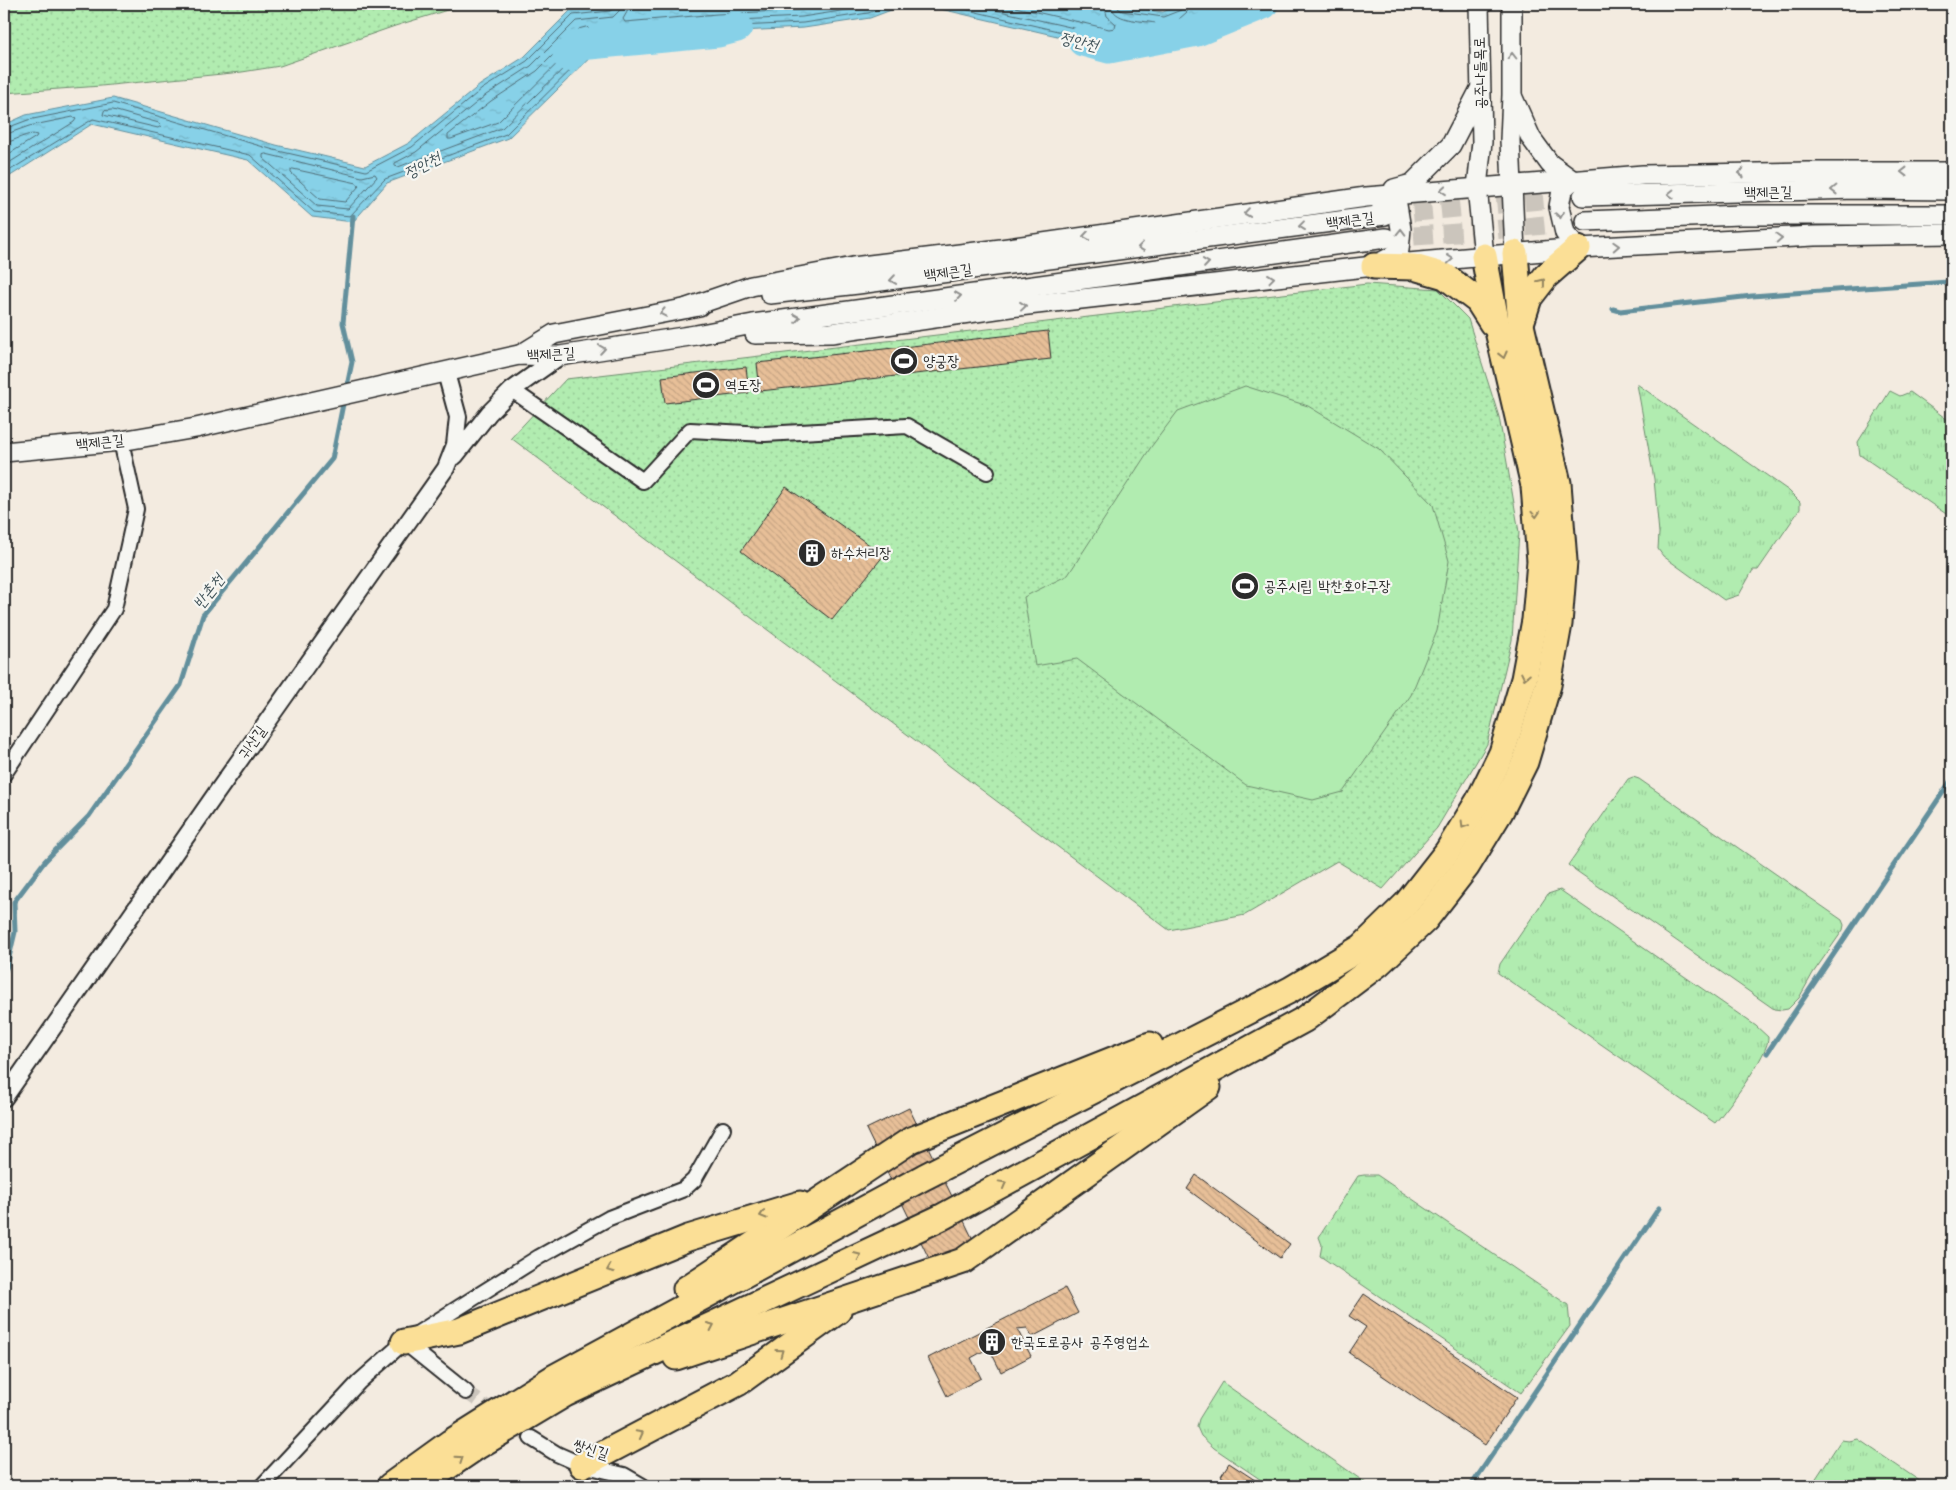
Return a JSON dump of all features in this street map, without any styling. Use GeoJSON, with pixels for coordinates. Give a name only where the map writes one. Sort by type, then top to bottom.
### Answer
{"type":"FeatureCollection","features":[{"type":"Feature","properties":{"kind":"highway"},"geometry":{"type":"LineString","coordinates":[[1509,328],[1546,276],[1578,248]]}},
{"type":"Feature","properties":{"kind":"highway"},"geometry":{"type":"LineString","coordinates":[[390,1486],[450,1442],[559,1386],[924,1177],[1290,990],[1362,947],[1407,903],[1447,852],[1479,800],[1502,753],[1524,679],[1535,620],[1540,561],[1534,486],[1509,328],[1515,253]]}},
{"type":"Feature","properties":{"kind":"highway"},"geometry":{"type":"LineString","coordinates":[[559,1386],[859,1296],[963,1260],[1305,1019],[1378,964],[1425,920],[1467,866],[1500,812],[1525,762],[1548,685],[1559,624],[1564,561],[1558,483],[1484,256]]}},
{"type":"Feature","properties":{"kind":"highway"},"geometry":{"type":"LineString","coordinates":[[1374,266],[1414,267],[1445,276],[1509,328]]}},
{"type":"Feature","properties":{"kind":"highway"},"geometry":{"type":"LineString","coordinates":[[419,1486],[478,1446],[559,1386],[827,1196],[911,1140],[1290,990]]}},
{"type":"Feature","properties":{"kind":"highway"},"geometry":{"type":"LineString","coordinates":[[559,1386],[942,1217],[1305,1019]]}},
{"type":"Feature","properties":{"kind":"highway"},"geometry":{"type":"LineString","coordinates":[[404,1342],[459,1331],[688,1238],[827,1196]]}},
{"type":"Feature","properties":{"kind":"highway"},"geometry":{"type":"LineString","coordinates":[[582,1465],[738,1382],[859,1296]]}},
{"type":"Feature","properties":{"kind":"main road","name":"공주나들목로"},"geometry":{"type":"LineString","coordinates":[[1479,4],[1482,142],[1477,187],[1484,256]]}},
{"type":"Feature","properties":{"kind":"main road","name":"공주나들목로"},"geometry":{"type":"LineString","coordinates":[[1512,4],[1510,140],[1515,253]]}},
{"type":"Feature","properties":{"kind":"main road"},"geometry":{"type":"LineString","coordinates":[[1366,197],[1412,184],[1451,145],[1480,90]]}},
{"type":"Feature","properties":{"kind":"main road"},"geometry":{"type":"LineString","coordinates":[[1512,94],[1531,138],[1550,164],[1572,180]]}},
{"type":"Feature","properties":{"kind":"main road"},"geometry":{"type":"LineString","coordinates":[[687,308],[751,286],[854,267],[1001,249],[1366,197],[1477,187],[1663,175],[1807,172],[1952,172]]}},
{"type":"Feature","properties":{"kind":"main road"},"geometry":{"type":"LineString","coordinates":[[1572,180],[1562,190],[1559,207],[1565,233],[1578,248]]}},
{"type":"Feature","properties":{"kind":"main road","name":"백제큰길"},"geometry":{"type":"LineString","coordinates":[[1583,196],[1856,189],[1952,190]]}},
{"type":"Feature","properties":{"kind":"main road"},"geometry":{"type":"LineString","coordinates":[[1366,197],[1391,200],[1397,205],[1400,219],[1400,250],[1374,266]]}},
{"type":"Feature","properties":{"kind":"main road","name":"백제큰길"},"geometry":{"type":"LineString","coordinates":[[518,355],[554,334],[752,296],[858,284],[1385,215]]}},
{"type":"Feature","properties":{"kind":"main road","name":"백제큰길"},"geometry":{"type":"LineString","coordinates":[[1585,221],[1741,215],[1952,215]]}},
{"type":"Feature","properties":{"kind":"main road"},"geometry":{"type":"LineString","coordinates":[[696,335],[831,332],[1010,307],[1374,266],[1515,253],[1814,236],[1952,234]]}},
{"type":"Feature","properties":{"kind":"main road","name":"백제큰길"},"geometry":{"type":"LineString","coordinates":[[4,452],[121,441],[196,428],[446,373],[518,355],[560,356],[696,335],[753,324],[1386,238]]}},
{"type":"Feature","properties":{"kind":"street"},"geometry":{"type":"LineString","coordinates":[[446,468],[471,434],[512,390],[560,356]]}},
{"type":"Feature","properties":{"kind":"street","name":"귀산길"},"geometry":{"type":"LineString","coordinates":[[4,1098],[215,794],[446,468],[455,445],[458,417],[446,373]]}},
{"type":"Feature","properties":{"kind":"street"},"geometry":{"type":"LineString","coordinates":[[512,390],[644,481],[690,430],[765,434],[907,426],[987,472]]}},
{"type":"Feature","properties":{"kind":"street"},"geometry":{"type":"LineString","coordinates":[[4,774],[114,610],[136,509],[121,441]]}},
{"type":"Feature","properties":{"kind":"street"},"geometry":{"type":"LineString","coordinates":[[262,1486],[359,1382],[404,1342],[539,1257],[609,1218],[684,1189],[694,1180],[723,1129]]}},
{"type":"Feature","properties":{"kind":"street"},"geometry":{"type":"LineString","coordinates":[[404,1342],[466,1392]]}},
{"type":"Feature","properties":{"kind":"street","name":"쌍신길"},"geometry":{"type":"LineString","coordinates":[[531,1438],[556,1454],[582,1465],[624,1475],[643,1486]]}},
{"type":"Feature","properties":{"kind":"green space"},"geometry":{"type":"Polygon","coordinates":[[[4,4],[467,4],[395,26],[280,66],[242,72],[101,86],[4,93],[4,4]]]}},
{"type":"Feature","properties":{"kind":"green space"},"geometry":{"type":"Polygon","coordinates":[[[1367,284],[1438,289],[1468,319],[1499,417],[1519,532],[1512,640],[1487,744],[1437,828],[1383,889],[1337,861],[1245,915],[1169,930],[511,438],[566,379],[1367,284]]]}},
{"type":"Feature","properties":{"kind":"green space"},"geometry":{"type":"Polygon","coordinates":[[[1637,384],[1789,491],[1800,502],[1800,509],[1758,570],[1753,570],[1739,595],[1724,600],[1663,556],[1658,549],[1659,533],[1654,479],[1637,384]]]}},
{"type":"Feature","properties":{"kind":"green space","name":"공주시립 박찬호야구장"},"geometry":{"type":"Polygon","coordinates":[[[1245,386],[1308,406],[1379,449],[1433,505],[1449,561],[1437,631],[1411,695],[1343,792],[1313,800],[1246,785],[1077,659],[1035,666],[1024,597],[1068,575],[1151,447],[1178,411],[1245,386]]]}},
{"type":"Feature","properties":{"kind":"green space"},"geometry":{"type":"Polygon","coordinates":[[[1890,391],[1900,396],[1910,392],[1952,423],[1952,518],[1860,455],[1858,442],[1890,391]]]}},
{"type":"Feature","properties":{"kind":"green space"},"geometry":{"type":"Polygon","coordinates":[[[1633,777],[1639,779],[1842,920],[1843,930],[1813,973],[1799,998],[1788,1009],[1774,1009],[1568,865],[1628,779],[1633,777]]]}},
{"type":"Feature","properties":{"kind":"green space"},"geometry":{"type":"Polygon","coordinates":[[[1560,890],[1756,1026],[1768,1037],[1767,1045],[1755,1068],[1738,1094],[1715,1123],[1498,973],[1500,964],[1548,894],[1560,890]]]}},
{"type":"Feature","properties":{"kind":"green space"},"geometry":{"type":"Polygon","coordinates":[[[1377,1175],[1568,1305],[1570,1326],[1521,1393],[1320,1256],[1322,1245],[1319,1237],[1358,1176],[1377,1175]]]}},
{"type":"Feature","properties":{"kind":"green space"},"geometry":{"type":"Polygon","coordinates":[[[1222,1382],[1370,1486],[1270,1486],[1214,1448],[1201,1436],[1197,1427],[1199,1419],[1222,1382]]]}},
{"type":"Feature","properties":{"kind":"green space"},"geometry":{"type":"Polygon","coordinates":[[[1858,1439],[1927,1486],[1811,1486],[1841,1440],[1858,1439]]]}},
{"type":"Feature","properties":{"kind":"water"},"geometry":{"type":"Polygon","coordinates":[[[633,4],[907,4],[870,18],[804,28],[718,32],[605,43],[508,138],[387,183],[353,222],[312,217],[248,160],[92,124],[4,180],[4,125],[26,115],[113,98],[276,145],[365,166],[409,143],[480,85],[524,57],[571,10],[633,4]]]}},
{"type":"Feature","properties":{"kind":"water"},"geometry":{"type":"Polygon","coordinates":[[[919,4],[1108,4],[1163,12],[1183,4],[1292,4],[1197,31],[1109,48],[919,4]]]}},
{"type":"Feature","properties":{"kind":"building","name":"양궁장"},"geometry":{"type":"Polygon","coordinates":[[[1048,331],[1051,359],[760,391],[757,363],[1048,331]]]}},
{"type":"Feature","properties":{"kind":"building","name":"역도장"},"geometry":{"type":"Polygon","coordinates":[[[746,367],[749,393],[665,403],[662,377],[746,367]]]}},
{"type":"Feature","properties":{"kind":"building","name":"하수처리장"},"geometry":{"type":"Polygon","coordinates":[[[786,487],[884,555],[832,620],[741,551],[786,487]]]}},
{"type":"Feature","properties":{"kind":"building"},"geometry":{"type":"Polygon","coordinates":[[[909,1108],[983,1260],[940,1281],[866,1129],[909,1108]]]}},
{"type":"Feature","properties":{"kind":"building"},"geometry":{"type":"Polygon","coordinates":[[[1196,1175],[1290,1244],[1280,1258],[1187,1189],[1196,1175]]]}},
{"type":"Feature","properties":{"kind":"building","name":"한국도로공사 공주영업소"},"geometry":{"type":"Polygon","coordinates":[[[1065,1288],[1078,1313],[1032,1337],[1027,1328],[1017,1329],[1031,1356],[1001,1372],[989,1348],[971,1358],[981,1378],[947,1396],[928,1358],[1065,1288]]]}},
{"type":"Feature","properties":{"kind":"building"},"geometry":{"type":"Polygon","coordinates":[[[1364,1294],[1517,1397],[1485,1445],[1349,1353],[1366,1327],[1349,1316],[1364,1294]]]}},
{"type":"Feature","properties":{"kind":"building"},"geometry":{"type":"Polygon","coordinates":[[[1229,1463],[1264,1486],[1236,1486],[1221,1476],[1229,1463]]]}},
{"type":"Feature","properties":{"kind":"waterway","name":"정안천"},"geometry":{"type":"LineString","coordinates":[[1083,41],[1109,48],[1197,31],[1263,4]]}},
{"type":"Feature","properties":{"kind":"waterway","name":"정안천"},"geometry":{"type":"LineString","coordinates":[[568,56],[579,45],[718,32],[737,27]]}},
{"type":"Feature","properties":{"kind":"waterway","name":"반촌천"},"geometry":{"type":"LineString","coordinates":[[346,391],[352,362],[343,323],[353,216]]}},
{"type":"Feature","properties":{"kind":"waterway"},"geometry":{"type":"LineString","coordinates":[[1613,309],[1620,311],[1752,296],[1948,282]]}},
{"type":"Feature","properties":{"kind":"waterway","name":"반촌천"},"geometry":{"type":"LineString","coordinates":[[4,973],[15,932],[14,902],[45,861],[89,816],[181,685],[203,615],[332,459],[344,399]]}},
{"type":"Feature","properties":{"kind":"waterway"},"geometry":{"type":"LineString","coordinates":[[1767,1053],[1952,779]]}},
{"type":"Feature","properties":{"kind":"waterway"},"geometry":{"type":"LineString","coordinates":[[1471,1486],[1659,1208]]}},
{"type":"Feature","properties":{"kind":"tunnel"},"geometry":{"type":"LineString","coordinates":[[1385,215],[1583,196]]}},
{"type":"Feature","properties":{"kind":"tunnel"},"geometry":{"type":"LineString","coordinates":[[1386,238],[1585,221]]}},
{"type":"Feature","properties":{"kind":"tunnel"},"geometry":{"type":"LineString","coordinates":[[466,1392],[531,1438]]}},
{"type":"Feature","properties":{"kind":"place","name":"양궁장"},"geometry":{"type":"Point","coordinates":[904,361]}},
{"type":"Feature","properties":{"kind":"place","name":"역도장"},"geometry":{"type":"Point","coordinates":[706,385]}},
{"type":"Feature","properties":{"kind":"place","name":"하수처리장"},"geometry":{"type":"Point","coordinates":[812,553]}},
{"type":"Feature","properties":{"kind":"place","name":"공주시립 박찬호야구장"},"geometry":{"type":"Point","coordinates":[1245,586]}},
{"type":"Feature","properties":{"kind":"place","name":"한국도로공사 공주영업소"},"geometry":{"type":"Point","coordinates":[992,1342]}}]}
